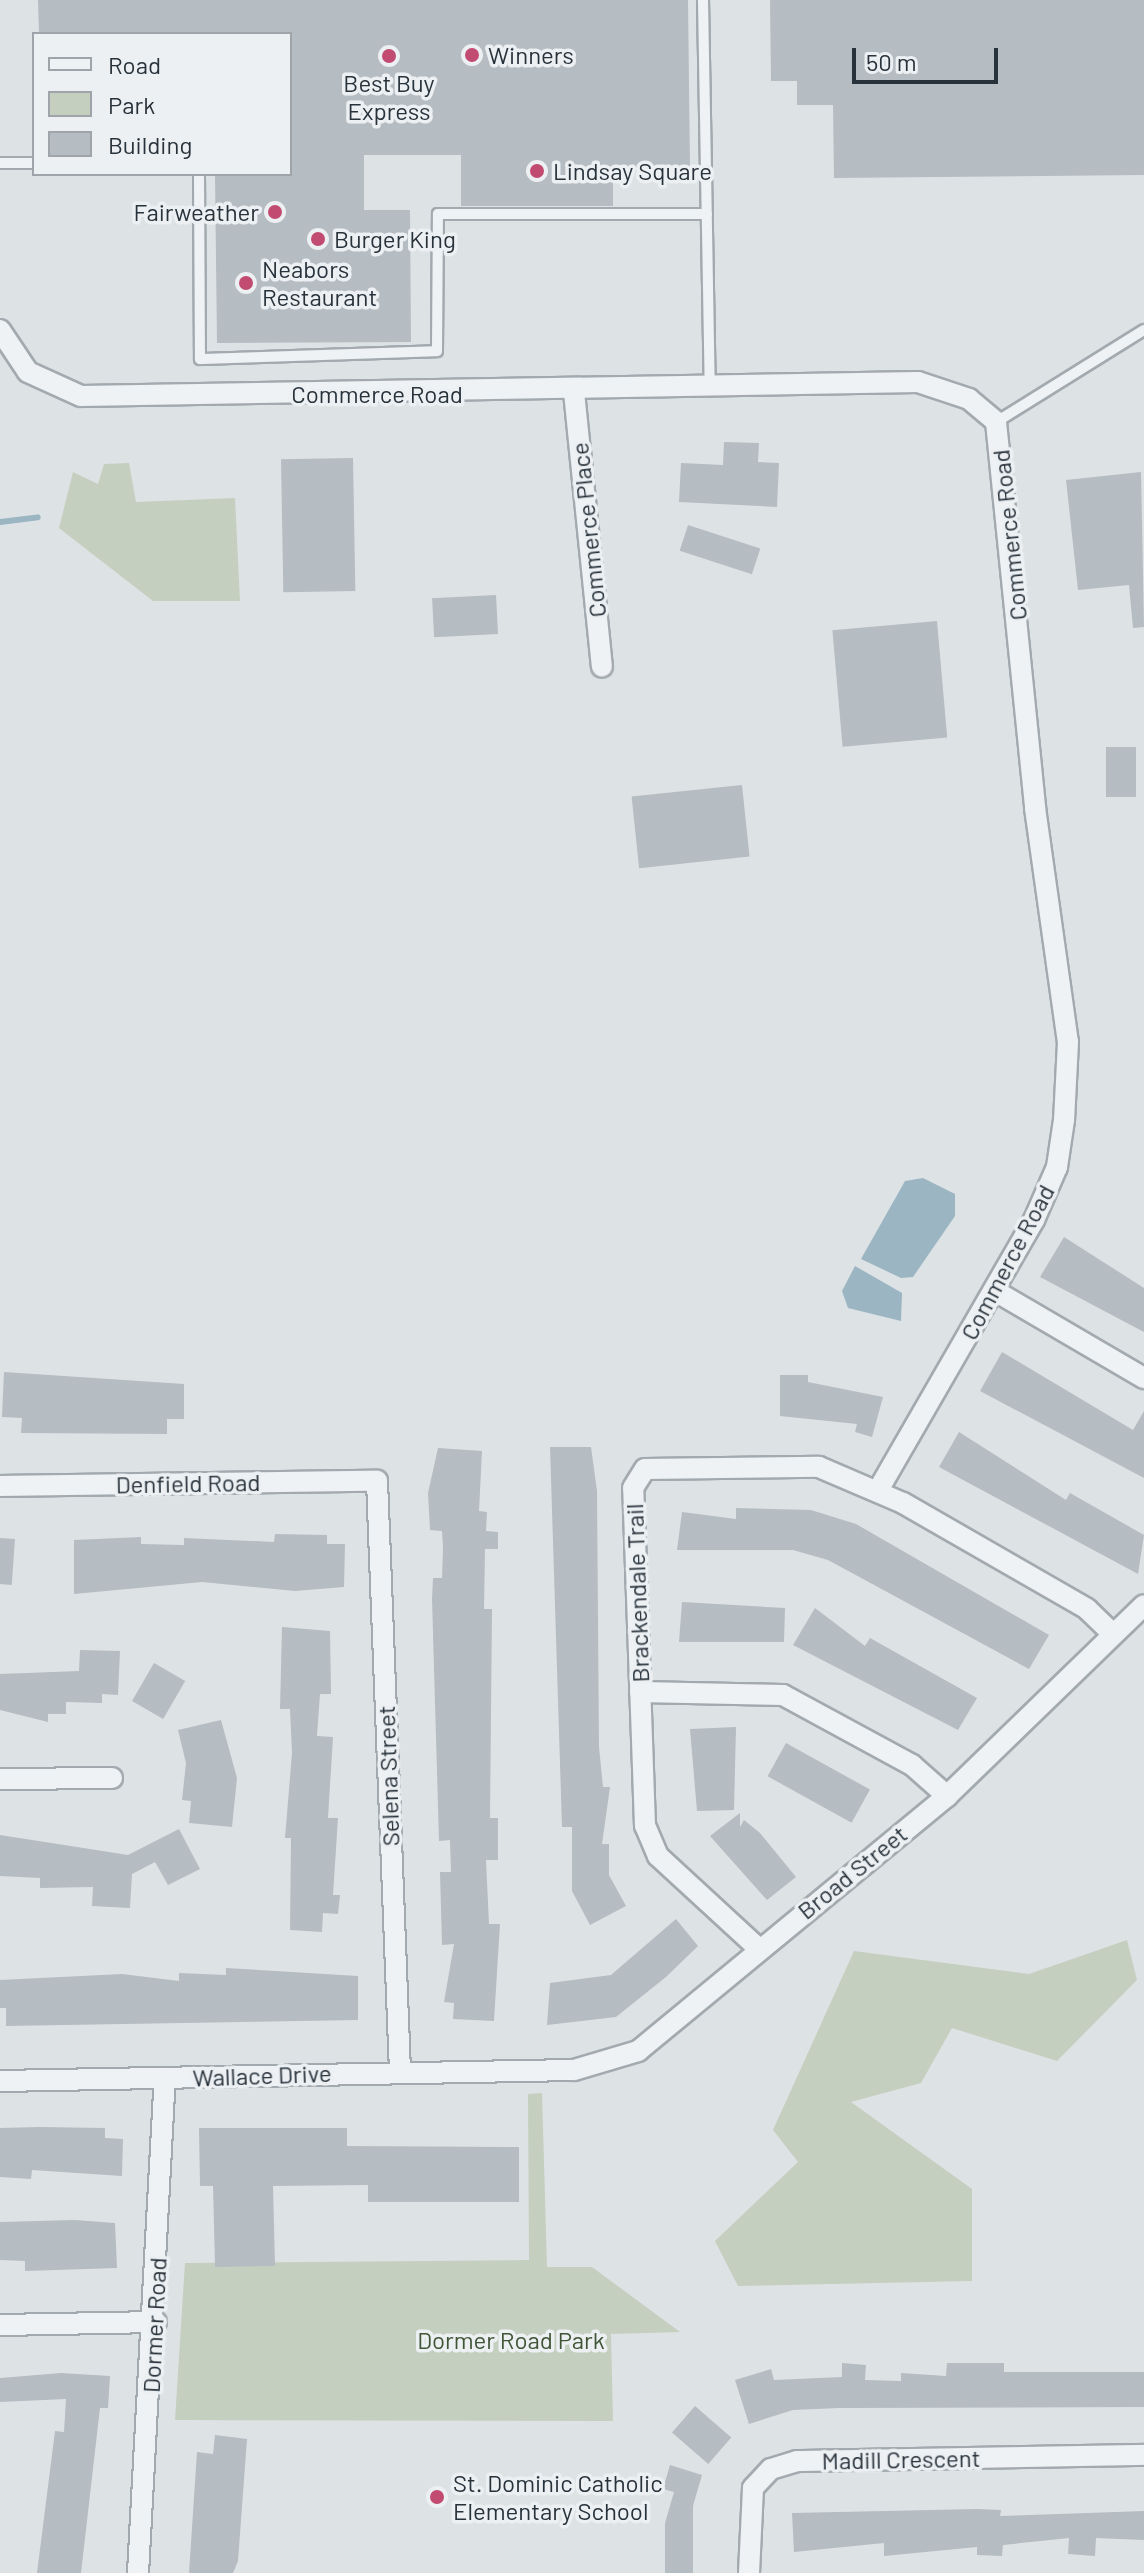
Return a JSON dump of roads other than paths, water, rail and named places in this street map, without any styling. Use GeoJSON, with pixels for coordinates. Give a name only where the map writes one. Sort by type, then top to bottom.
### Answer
{"type":"FeatureCollection","features":[{"type":"Feature","properties":{"kind":"street","name":"Commerce Road"},"geometry":{"type":"LineString","coordinates":[[0,330],[28,372],[81,396],[574,392],[918,382],[969,399],[996,422],[1035,808],[1068,1042],[1057,1167],[995,1291],[879,1489]]}},
{"type":"Feature","properties":{"kind":"street","name":"Commerce Place"},"geometry":{"type":"LineString","coordinates":[[574,392],[602,667]]}},
{"type":"Feature","properties":{"kind":"street"},"geometry":{"type":"LineString","coordinates":[[995,1291],[1144,1378]]}},
{"type":"Feature","properties":{"kind":"street","name":"Brackendale Trail"},"geometry":{"type":"LineString","coordinates":[[758,1948],[658,1856],[645,1826],[633,1488],[645,1469],[819,1467],[879,1489],[1087,1609],[1113,1634]]}},
{"type":"Feature","properties":{"kind":"street","name":"Denfield Road"},"geometry":{"type":"LineString","coordinates":[[0,1486],[377,1481]]}},
{"type":"Feature","properties":{"kind":"street","name":"Selena Street"},"geometry":{"type":"LineString","coordinates":[[377,1481],[400,2071]]}},
{"type":"Feature","properties":{"kind":"street","name":"Broad Street"},"geometry":{"type":"LineString","coordinates":[[525,2068],[574,2070],[638,2051],[758,1948],[947,1796],[1144,1605]]}},
{"type":"Feature","properties":{"kind":"street"},"geometry":{"type":"LineString","coordinates":[[640,1692],[783,1695],[912,1765],[947,1796]]}},
{"type":"Feature","properties":{"kind":"street"},"geometry":{"type":"LineString","coordinates":[[0,1779],[112,1778]]}},
{"type":"Feature","properties":{"kind":"street","name":"Wallace Drive"},"geometry":{"type":"LineString","coordinates":[[0,2081],[525,2068]]}},
{"type":"Feature","properties":{"kind":"street","name":"Dormer Road"},"geometry":{"type":"LineString","coordinates":[[138,2573],[156,2322],[165,2078]]}},
{"type":"Feature","properties":{"kind":"street"},"geometry":{"type":"LineString","coordinates":[[0,2325],[156,2322]]}},
{"type":"Feature","properties":{"kind":"street","name":"Madill Crescent"},"geometry":{"type":"LineString","coordinates":[[749,2573],[753,2488],[771,2469],[797,2461],[1144,2455]]}},
{"type":"Feature","properties":{"kind":"lane"},"geometry":{"type":"LineString","coordinates":[[703,0],[710,387]]}},
{"type":"Feature","properties":{"kind":"lane"},"geometry":{"type":"LineString","coordinates":[[0,163],[32,163]]}},
{"type":"Feature","properties":{"kind":"lane"},"geometry":{"type":"LineString","coordinates":[[199,176],[200,359],[437,351],[438,214],[707,214]]}},
{"type":"Feature","properties":{"kind":"lane"},"geometry":{"type":"LineString","coordinates":[[996,422],[1144,330]]}},
{"type":"Feature","properties":{"kind":"water"},"geometry":{"type":"Polygon","coordinates":[[[923,1178],[955,1194],[955,1216],[913,1277],[901,1278],[861,1259],[905,1181],[923,1178]]]}},
{"type":"Feature","properties":{"kind":"water"},"geometry":{"type":"Polygon","coordinates":[[[855,1266],[902,1293],[901,1321],[848,1308],[842,1291],[855,1266]]]}},
{"type":"Feature","properties":{"kind":"waterway"},"geometry":{"type":"LineString","coordinates":[[0,522],[38,517]]}},
{"type":"Feature","properties":{"kind":"place","name":"Winners"},"geometry":{"type":"Point","coordinates":[472,55]}},
{"type":"Feature","properties":{"kind":"place","name":"Best Buy Express"},"geometry":{"type":"Point","coordinates":[389,56]}},
{"type":"Feature","properties":{"kind":"place","name":"Lindsay Square"},"geometry":{"type":"Point","coordinates":[537,171]}},
{"type":"Feature","properties":{"kind":"place","name":"Fairweather"},"geometry":{"type":"Point","coordinates":[275,212]}},
{"type":"Feature","properties":{"kind":"place","name":"Burger King"},"geometry":{"type":"Point","coordinates":[318,239]}},
{"type":"Feature","properties":{"kind":"place","name":"Neabors Restaurant"},"geometry":{"type":"Point","coordinates":[246,283]}},
{"type":"Feature","properties":{"kind":"place","name":"St. Dominic Catholic Elementary School"},"geometry":{"type":"Point","coordinates":[437,2497]}},
{"type":"Feature","properties":{"kind":"park label","name":"Dormer Road Park"},"geometry":{"type":"Point","coordinates":[511,2340]}}]}
